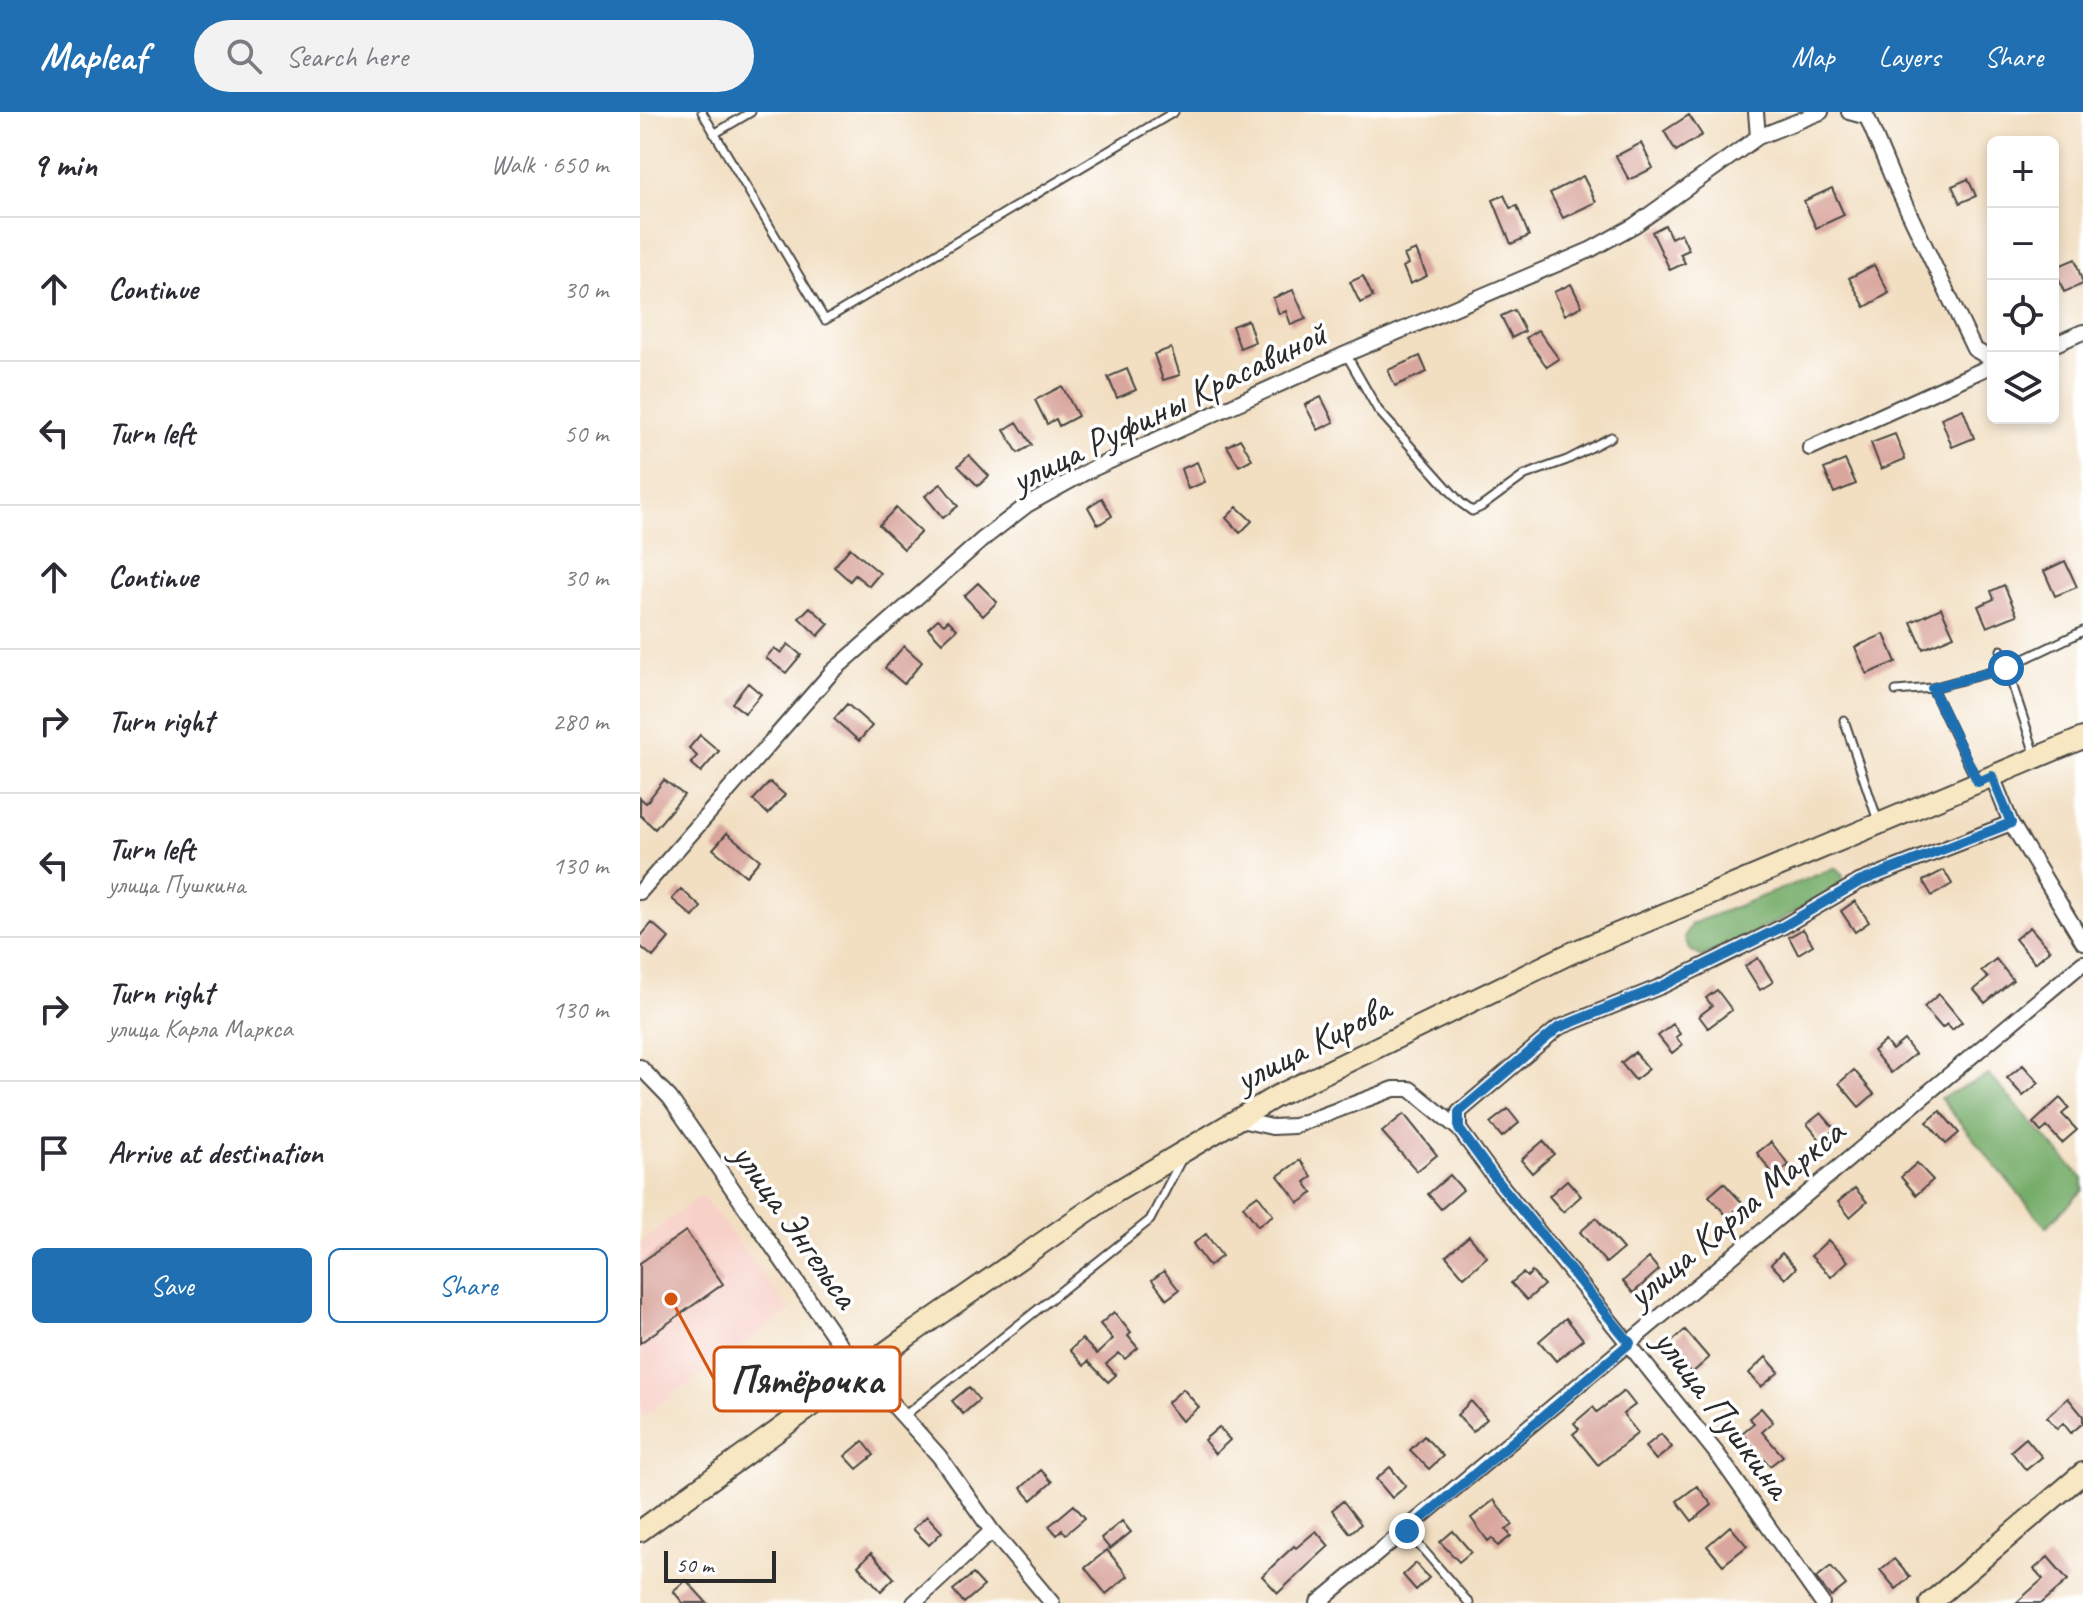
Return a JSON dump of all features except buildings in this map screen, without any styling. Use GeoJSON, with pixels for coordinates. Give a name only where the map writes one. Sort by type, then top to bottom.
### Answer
{"type":"FeatureCollection","features":[{"type":"Feature","properties":{"kind":"main road","name":"улица Кирова"},"geometry":{"type":"LineString","coordinates":[[640,1531],[1114,1193],[1275,1097],[1569,954],[2083,738]]}},
{"type":"Feature","properties":{"kind":"main road"},"geometry":{"type":"LineString","coordinates":[[1930,1603],[2083,1473]]}},
{"type":"Feature","properties":{"kind":"street"},"geometry":{"type":"LineString","coordinates":[[1756,112],[1758,137]]}},
{"type":"Feature","properties":{"kind":"street","name":"улица Руфины Красавиной"},"geometry":{"type":"LineString","coordinates":[[640,892],[832,672],[983,539],[1027,505],[1090,470],[1346,354],[1590,250],[1635,225],[1758,137],[1821,112]]}},
{"type":"Feature","properties":{"kind":"street"},"geometry":{"type":"LineString","coordinates":[[1849,112],[1872,114],[1892,177],[1974,349],[1987,358]]}},
{"type":"Feature","properties":{"kind":"street"},"geometry":{"type":"LineString","coordinates":[[2059,342],[2083,332]]}},
{"type":"Feature","properties":{"kind":"street"},"geometry":{"type":"LineString","coordinates":[[1810,448],[1987,365]]}},
{"type":"Feature","properties":{"kind":"street"},"geometry":{"type":"LineString","coordinates":[[1985,779],[2083,942]]}},
{"type":"Feature","properties":{"kind":"street"},"geometry":{"type":"LineString","coordinates":[[1459,1129],[1459,1112],[1558,1028],[1662,986],[1782,927],[1859,882],[2011,823]]}},
{"type":"Feature","properties":{"kind":"street","name":"улица Карла Маркса"},"geometry":{"type":"LineString","coordinates":[[1318,1603],[2083,963]]}},
{"type":"Feature","properties":{"kind":"street","name":"улица Энгельса"},"geometry":{"type":"LineString","coordinates":[[640,1067],[670,1098],[843,1349],[939,1456],[992,1531],[1052,1603]]}},
{"type":"Feature","properties":{"kind":"street","name":"улица Пушкина"},"geometry":{"type":"LineString","coordinates":[[1236,1119],[1272,1127],[1294,1126],[1394,1089],[1410,1089],[1459,1129],[1718,1455],[1822,1603]]}},
{"type":"Feature","properties":{"kind":"street"},"geometry":{"type":"LineString","coordinates":[[914,1603],[992,1531]]}},
{"type":"Feature","properties":{"kind":"lane"},"geometry":{"type":"LineString","coordinates":[[702,112],[825,320],[1174,112]]}},
{"type":"Feature","properties":{"kind":"lane"},"geometry":{"type":"LineString","coordinates":[[714,134],[751,112]]}},
{"type":"Feature","properties":{"kind":"lane"},"geometry":{"type":"LineString","coordinates":[[1346,354],[1378,410],[1461,503],[1472,511],[1525,475],[1567,460],[1611,437]]}},
{"type":"Feature","properties":{"kind":"lane"},"geometry":{"type":"LineString","coordinates":[[1896,691],[1932,688],[2006,668],[2083,631]]}},
{"type":"Feature","properties":{"kind":"lane"},"geometry":{"type":"LineString","coordinates":[[2001,650],[2036,758]]}},
{"type":"Feature","properties":{"kind":"lane"},"geometry":{"type":"LineString","coordinates":[[1932,688],[1985,779]]}},
{"type":"Feature","properties":{"kind":"lane"},"geometry":{"type":"LineString","coordinates":[[1844,720],[1879,824]]}},
{"type":"Feature","properties":{"kind":"lane"},"geometry":{"type":"LineString","coordinates":[[904,1416],[1150,1220],[1188,1147]]}},
{"type":"Feature","properties":{"kind":"lane"},"geometry":{"type":"LineString","coordinates":[[1407,1531],[1469,1603]]}},
{"type":"Feature","properties":{"kind":"shaded area"},"geometry":{"type":"Polygon","coordinates":[[[701,1194],[791,1311],[640,1419],[640,1243],[701,1194]]]}},
{"type":"Feature","properties":{"kind":"green space"},"geometry":{"type":"Polygon","coordinates":[[[1835,868],[1843,876],[1842,885],[1780,920],[1702,957],[1689,949],[1685,937],[1691,924],[1835,868]]]}},
{"type":"Feature","properties":{"kind":"green space"},"geometry":{"type":"Polygon","coordinates":[[[1989,1075],[2083,1179],[2083,1190],[2046,1227],[1940,1098],[1989,1075]]]}},
{"type":"Feature","properties":{"kind":"place","name":"Пятёрочка"},"geometry":{"type":"Point","coordinates":[671,1299]}},
{"type":"Feature","properties":{"kind":"route"},"geometry":{"type":"LineString","coordinates":[[1407,1531],[1630,1343],[1492,1174],[1459,1129],[1459,1112],[1558,1028],[1662,986],[1782,927],[1859,882],[2011,823],[1992,776],[1978,782],[1932,688],[2006,668]]}}]}
